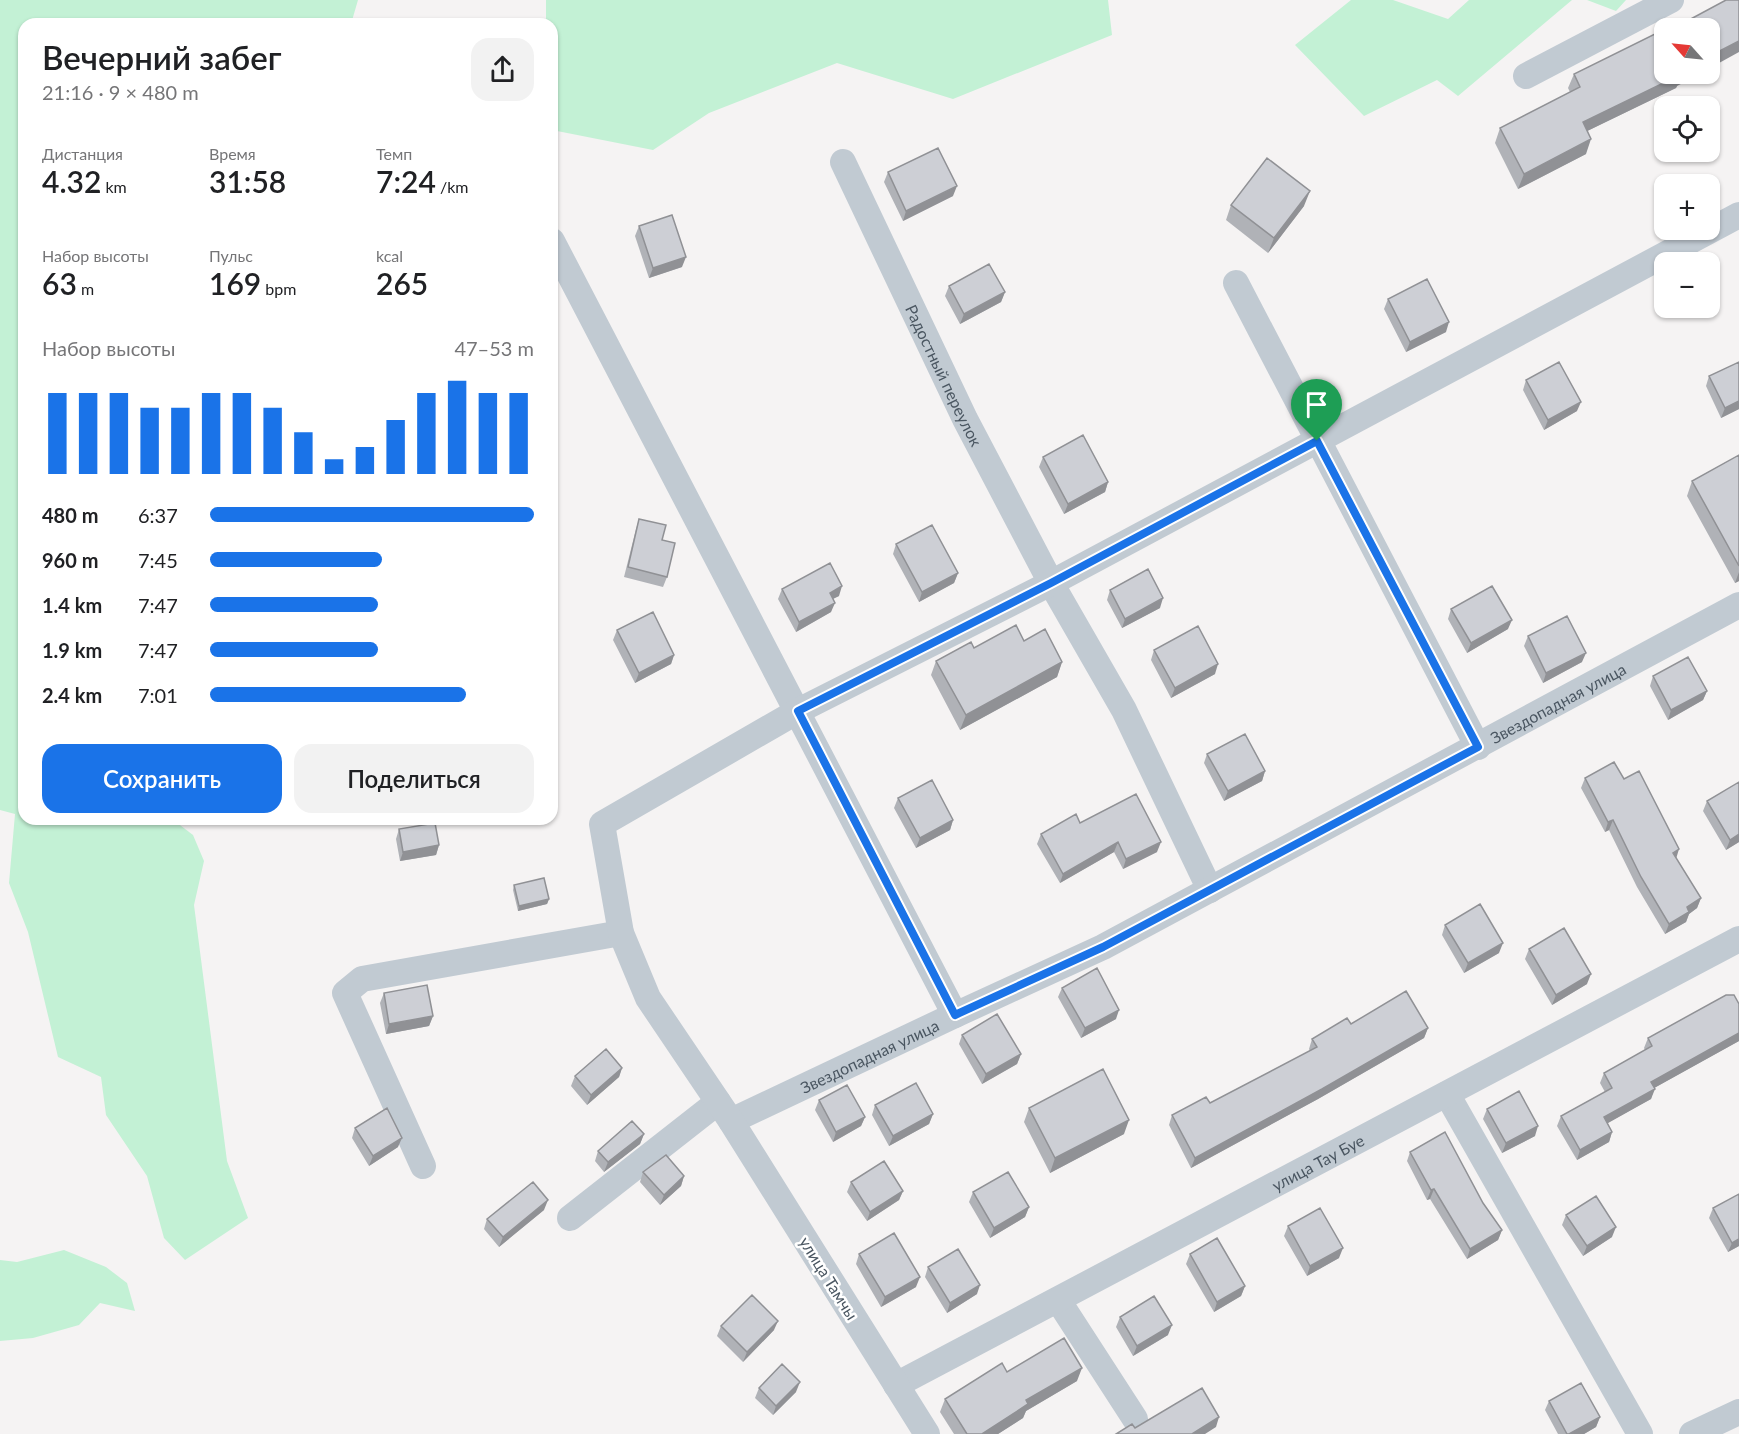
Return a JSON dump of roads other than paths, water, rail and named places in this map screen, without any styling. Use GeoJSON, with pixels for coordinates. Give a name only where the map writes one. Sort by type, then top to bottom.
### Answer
{"type":"FeatureCollection","features":[{"type":"Feature","properties":{"kind":"street"},"geometry":{"type":"LineString","coordinates":[[1526,76],[1671,0]]}},
{"type":"Feature","properties":{"kind":"street","name":"Радостный переулок"},"geometry":{"type":"LineString","coordinates":[[843,162],[965,419],[1051,583],[1124,710],[1210,890]]}},
{"type":"Feature","properties":{"kind":"street"},"geometry":{"type":"LineString","coordinates":[[798,711],[1051,583],[1739,215]]}},
{"type":"Feature","properties":{"kind":"street"},"geometry":{"type":"LineString","coordinates":[[558,252],[955,1015]]}},
{"type":"Feature","properties":{"kind":"street"},"geometry":{"type":"LineString","coordinates":[[1236,283],[1478,747]]}},
{"type":"Feature","properties":{"kind":"street","name":"Звездопадная улица"},"geometry":{"type":"LineString","coordinates":[[570,1218],[724,1112],[955,1015],[1103,947],[1739,605]]}},
{"type":"Feature","properties":{"kind":"street","name":"улица Тамчы"},"geometry":{"type":"LineString","coordinates":[[798,711],[602,824],[621,933],[648,998],[724,1112],[927,1434]]}},
{"type":"Feature","properties":{"kind":"street"},"geometry":{"type":"LineString","coordinates":[[423,1167],[345,993],[362,980],[621,933]]}},
{"type":"Feature","properties":{"kind":"street","name":"улица Тау Буе"},"geometry":{"type":"LineString","coordinates":[[896,1385],[1739,939]]}},
{"type":"Feature","properties":{"kind":"street"},"geometry":{"type":"LineString","coordinates":[[1448,1094],[1640,1434]]}},
{"type":"Feature","properties":{"kind":"street"},"geometry":{"type":"LineString","coordinates":[[1058,1300],[1135,1419]]}},
{"type":"Feature","properties":{"kind":"street"},"geometry":{"type":"LineString","coordinates":[[1692,1434],[1739,1412]]}}]}
